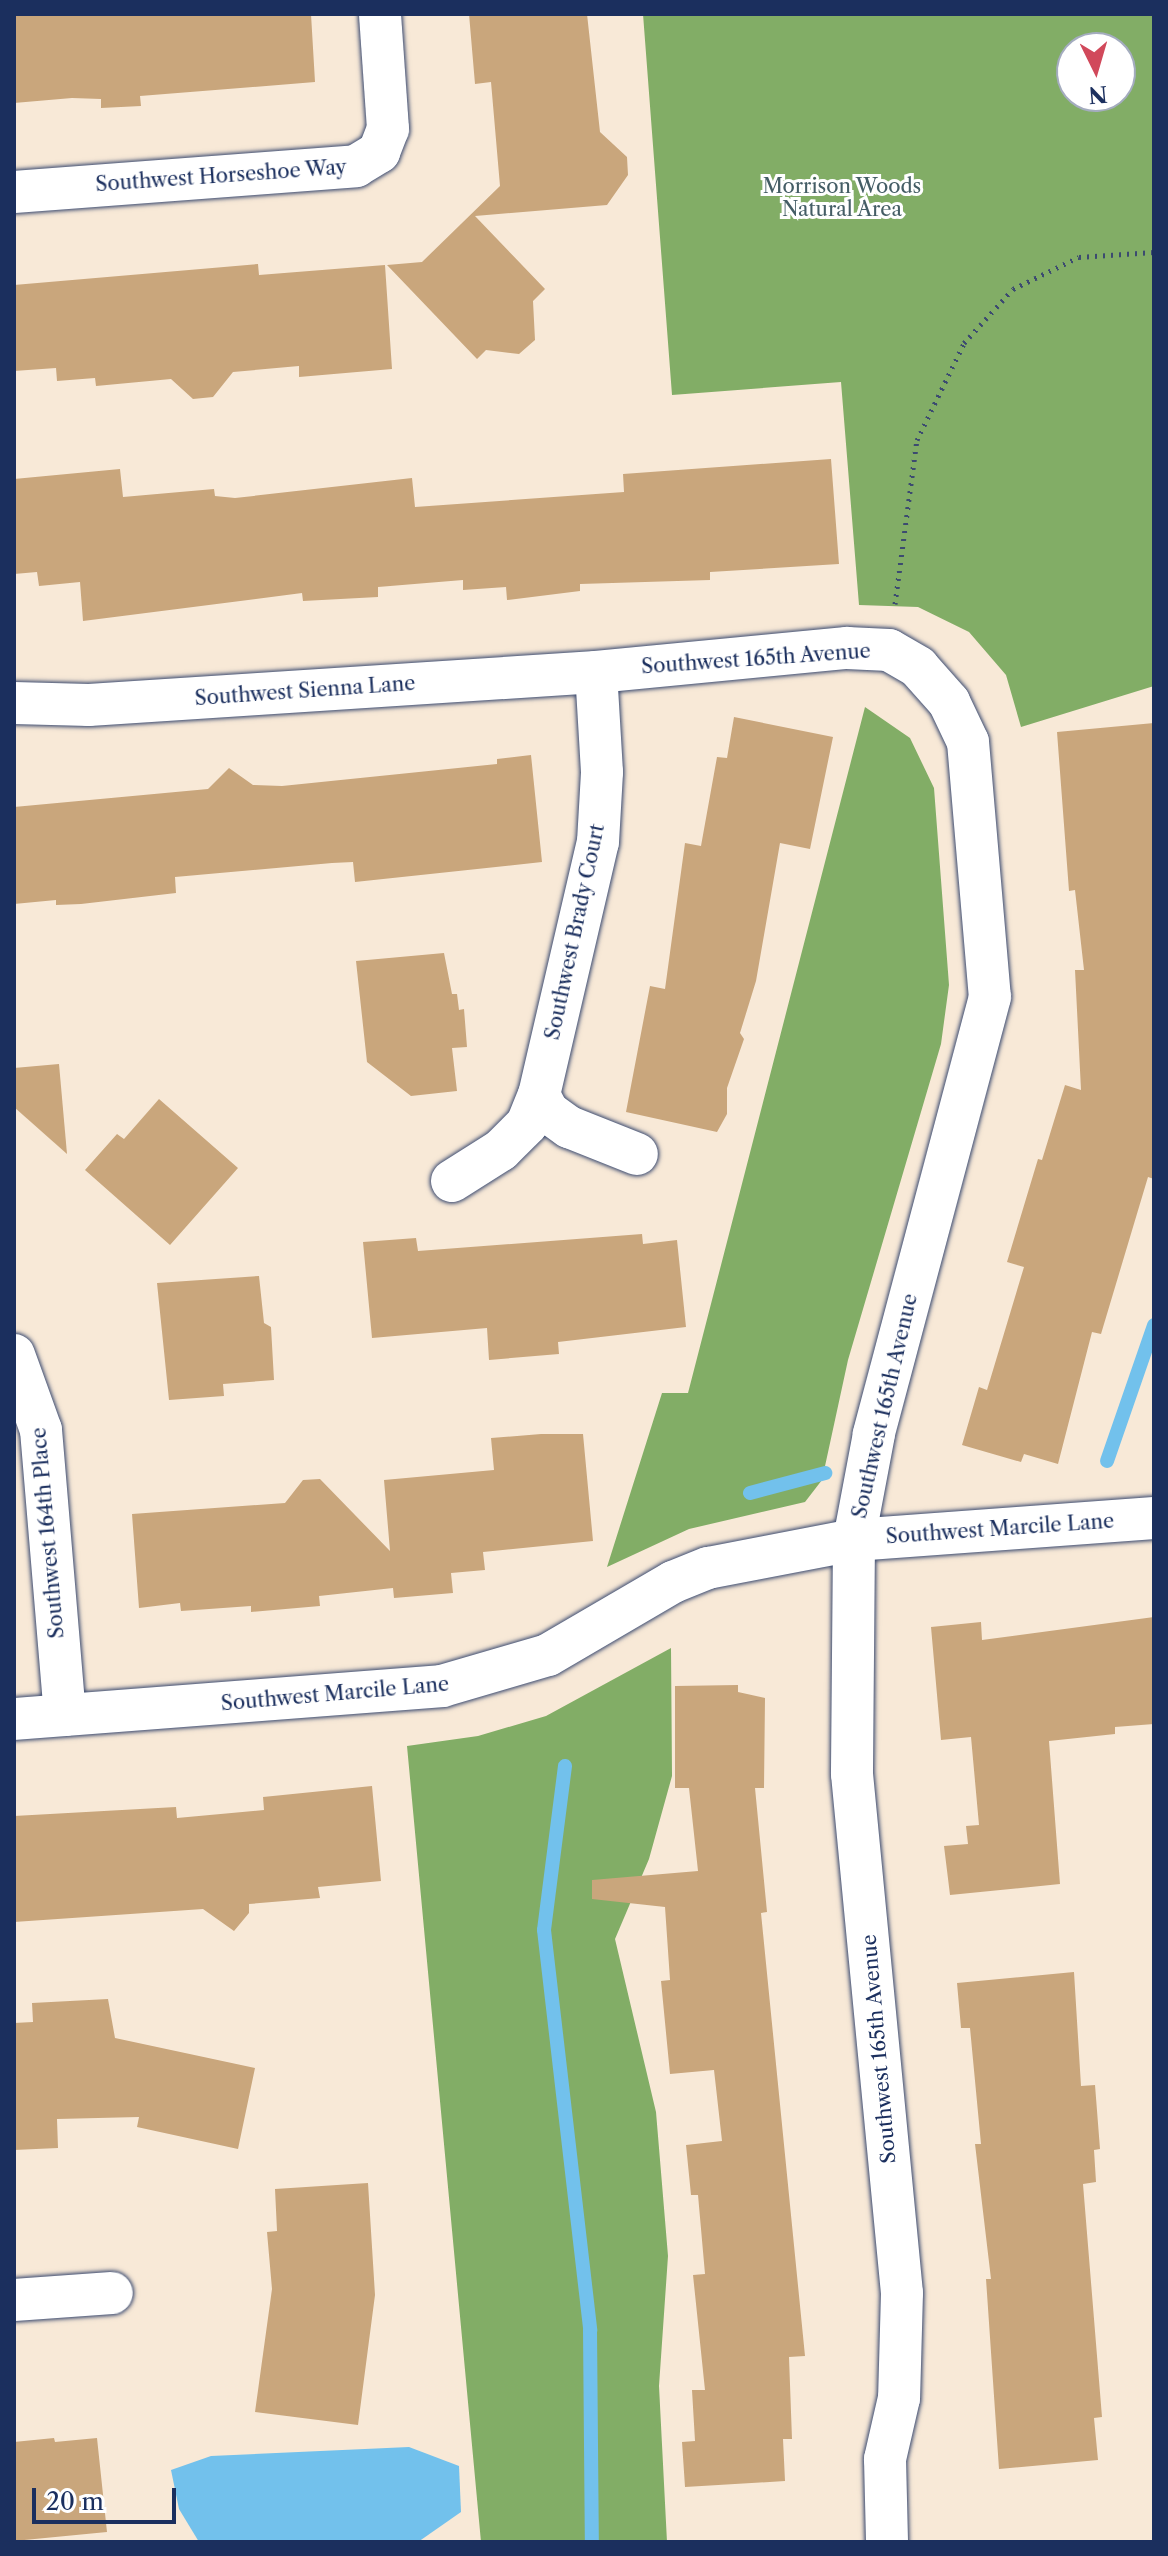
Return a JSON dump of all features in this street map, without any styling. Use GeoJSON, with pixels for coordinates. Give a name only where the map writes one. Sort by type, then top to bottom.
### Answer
{"type":"FeatureCollection","features":[{"type":"Feature","properties":{"kind":"street","name":"Southwest Horseshoe Way"},"geometry":{"type":"LineString","coordinates":[[14,192],[356,166],[379,152],[388,129],[380,14]]}},
{"type":"Feature","properties":{"kind":"street","name":"Southwest 165th Avenue"},"geometry":{"type":"LineString","coordinates":[[596,672],[847,648],[889,650],[918,667],[949,702],[968,742],[990,997],[874,1434],[854,1540],[852,1774],[902,2293],[899,2398],[885,2459],[887,2542]]}},
{"type":"Feature","properties":{"kind":"street","name":"Southwest Sienna Lane"},"geometry":{"type":"LineString","coordinates":[[14,703],[89,705],[596,672]]}},
{"type":"Feature","properties":{"kind":"street","name":"Southwest Brady Court"},"geometry":{"type":"LineString","coordinates":[[452,1181],[501,1150],[527,1124],[539,1095],[598,842],[602,772],[596,672]]}},
{"type":"Feature","properties":{"kind":"street"},"geometry":{"type":"LineString","coordinates":[[539,1095],[548,1112],[569,1127],[637,1154]]}},
{"type":"Feature","properties":{"kind":"street","name":"Southwest 164th Place"},"geometry":{"type":"LineString","coordinates":[[14,1355],[41,1430],[65,1715]]}},
{"type":"Feature","properties":{"kind":"street","name":"Southwest Marcile Lane"},"geometry":{"type":"LineString","coordinates":[[14,1719],[442,1686],[492,1676],[548,1655],[673,1582],[708,1568],[854,1540],[1154,1518]]}},
{"type":"Feature","properties":{"kind":"street"},"geometry":{"type":"LineString","coordinates":[[14,2300],[112,2293]]}},
{"type":"Feature","properties":{"kind":"path"},"geometry":{"type":"LineString","coordinates":[[889,650],[917,440],[964,343],[1013,289],[1079,257],[1154,252]]}},
{"type":"Feature","properties":{"kind":"green space","name":"Morrison Woods Natural Area"},"geometry":{"type":"Polygon","coordinates":[[[643,14],[1154,14],[1154,686],[1021,727],[1006,675],[969,632],[918,607],[859,605],[841,382],[672,395],[643,14]]]}},
{"type":"Feature","properties":{"kind":"green space"},"geometry":{"type":"Polygon","coordinates":[[[865,707],[910,738],[934,788],[949,985],[941,1044],[848,1360],[822,1480],[805,1502],[689,1529],[607,1567],[662,1393],[688,1393],[865,707]]]}},
{"type":"Feature","properties":{"kind":"green space"},"geometry":{"type":"Polygon","coordinates":[[[671,1648],[672,1776],[649,1859],[615,1939],[656,2112],[668,2256],[659,2386],[667,2542],[481,2542],[407,1746],[478,1736],[546,1716],[671,1648]]]}},
{"type":"Feature","properties":{"kind":"water"},"geometry":{"type":"Polygon","coordinates":[[[409,2447],[459,2466],[461,2512],[418,2542],[199,2542],[179,2509],[171,2470],[211,2456],[409,2447]]]}},
{"type":"Feature","properties":{"kind":"building"},"geometry":{"type":"Polygon","coordinates":[[[14,14],[311,14],[315,82],[140,96],[141,106],[101,108],[101,99],[72,98],[14,103],[14,14]]]}},
{"type":"Feature","properties":{"kind":"building"},"geometry":{"type":"Polygon","coordinates":[[[469,14],[587,14],[600,132],[627,157],[628,175],[607,205],[475,216],[545,289],[533,301],[535,340],[519,354],[486,350],[477,359],[387,265],[422,262],[500,186],[491,82],[475,84],[469,14]]]}},
{"type":"Feature","properties":{"kind":"building"},"geometry":{"type":"Polygon","coordinates":[[[258,264],[259,275],[385,265],[392,369],[299,377],[299,366],[233,372],[213,397],[193,399],[171,379],[96,386],[95,378],[57,381],[56,368],[14,371],[14,285],[258,264]]]}},
{"type":"Feature","properties":{"kind":"building"},"geometry":{"type":"Polygon","coordinates":[[[831,459],[839,564],[710,572],[710,580],[580,584],[580,591],[507,600],[506,587],[463,590],[463,580],[378,587],[378,597],[303,601],[302,593],[83,621],[80,582],[39,586],[37,572],[14,574],[14,479],[120,469],[123,497],[214,489],[215,496],[235,498],[412,478],[415,507],[624,492],[623,474],[831,459]]]}},
{"type":"Feature","properties":{"kind":"building"},"geometry":{"type":"Polygon","coordinates":[[[734,717],[833,737],[810,849],[780,843],[756,981],[740,1033],[744,1039],[727,1088],[727,1114],[717,1132],[626,1112],[650,986],[665,989],[685,843],[701,846],[717,757],[727,758],[734,717]]]}},
{"type":"Feature","properties":{"kind":"building"},"geometry":{"type":"Polygon","coordinates":[[[1154,723],[1154,1179],[1148,1177],[1101,1334],[1092,1332],[1058,1464],[1024,1454],[1021,1462],[962,1445],[979,1387],[987,1390],[1024,1267],[1007,1262],[1038,1159],[1042,1160],[1065,1085],[1081,1090],[1075,970],[1084,970],[1075,890],[1069,891],[1057,732],[1154,723]]]}},
{"type":"Feature","properties":{"kind":"building"},"geometry":{"type":"Polygon","coordinates":[[[531,755],[542,862],[355,882],[353,862],[332,863],[175,877],[176,893],[81,904],[56,905],[56,900],[14,904],[14,807],[208,789],[229,768],[253,785],[282,786],[497,764],[497,759],[531,755]]]}},
{"type":"Feature","properties":{"kind":"building"},"geometry":{"type":"Polygon","coordinates":[[[444,953],[452,994],[457,994],[459,1010],[464,1009],[467,1047],[452,1048],[457,1091],[411,1096],[367,1062],[356,961],[444,953]]]}},
{"type":"Feature","properties":{"kind":"building"},"geometry":{"type":"Polygon","coordinates":[[[59,1064],[67,1154],[14,1107],[14,1068],[59,1064]]]}},
{"type":"Feature","properties":{"kind":"building"},"geometry":{"type":"Polygon","coordinates":[[[159,1099],[238,1168],[170,1245],[85,1170],[117,1134],[124,1139],[159,1099]]]}},
{"type":"Feature","properties":{"kind":"building"},"geometry":{"type":"Polygon","coordinates":[[[642,1234],[643,1244],[677,1240],[686,1327],[558,1342],[559,1354],[489,1360],[487,1328],[372,1338],[363,1242],[416,1238],[418,1251],[642,1234]]]}},
{"type":"Feature","properties":{"kind":"building"},"geometry":{"type":"Polygon","coordinates":[[[259,1276],[264,1323],[271,1327],[274,1380],[223,1384],[224,1396],[169,1400],[157,1283],[259,1276]]]}},
{"type":"Feature","properties":{"kind":"building"},"geometry":{"type":"Polygon","coordinates":[[[583,1434],[593,1541],[483,1552],[485,1570],[451,1573],[453,1593],[394,1598],[393,1588],[319,1596],[320,1606],[251,1612],[251,1606],[181,1611],[180,1603],[139,1608],[132,1514],[285,1503],[303,1480],[320,1479],[390,1551],[384,1480],[494,1470],[491,1438],[583,1434]]]}},
{"type":"Feature","properties":{"kind":"building"},"geometry":{"type":"Polygon","coordinates":[[[1154,1617],[1154,1724],[1115,1727],[1115,1734],[1049,1741],[1060,1884],[950,1895],[944,1846],[968,1844],[966,1826],[979,1825],[971,1737],[941,1740],[931,1627],[981,1622],[982,1640],[1154,1617]]]}},
{"type":"Feature","properties":{"kind":"building"},"geometry":{"type":"Polygon","coordinates":[[[738,1685],[738,1692],[765,1698],[764,1788],[755,1788],[767,1912],[761,1913],[805,2356],[789,2357],[792,2439],[783,2439],[785,2481],[685,2487],[682,2442],[695,2441],[692,2390],[705,2390],[693,2275],[705,2274],[698,2195],[691,2195],[686,2145],[722,2141],[714,2070],[670,2074],[661,1981],[670,1980],[665,1907],[592,1899],[592,1880],[698,1871],[689,1788],[675,1788],[675,1686],[738,1685]]]}},
{"type":"Feature","properties":{"kind":"building"},"geometry":{"type":"Polygon","coordinates":[[[372,1786],[381,1881],[318,1887],[320,1898],[249,1904],[249,1913],[234,1931],[203,1909],[14,1922],[14,1816],[176,1807],[177,1818],[264,1810],[263,1797],[372,1786]]]}},
{"type":"Feature","properties":{"kind":"building"},"geometry":{"type":"Polygon","coordinates":[[[1074,1972],[1081,2086],[1095,2085],[1100,2149],[1094,2150],[1096,2182],[1083,2184],[1102,2417],[1094,2418],[1098,2460],[999,2469],[986,2279],[991,2279],[975,2144],[981,2144],[970,2028],[961,2028],[957,1983],[1074,1972]]]}},
{"type":"Feature","properties":{"kind":"building"},"geometry":{"type":"Polygon","coordinates":[[[108,1999],[115,2038],[255,2068],[238,2149],[137,2127],[139,2117],[57,2119],[58,2148],[14,2150],[14,2023],[33,2022],[32,2003],[108,1999]]]}},
{"type":"Feature","properties":{"kind":"building"},"geometry":{"type":"Polygon","coordinates":[[[368,2183],[375,2295],[358,2425],[255,2412],[272,2289],[267,2232],[277,2231],[275,2189],[368,2183]]]}},
{"type":"Feature","properties":{"kind":"building"},"geometry":{"type":"Polygon","coordinates":[[[54,2438],[55,2442],[97,2438],[107,2532],[14,2541],[14,2442],[54,2438]]]}},
{"type":"Feature","properties":{"kind":"waterway"},"geometry":{"type":"LineString","coordinates":[[1107,1461],[1154,1325]]}},
{"type":"Feature","properties":{"kind":"waterway"},"geometry":{"type":"LineString","coordinates":[[750,1493],[825,1473]]}},
{"type":"Feature","properties":{"kind":"waterway"},"geometry":{"type":"LineString","coordinates":[[565,1766],[544,1930],[590,2330],[592,2542]]}}]}
